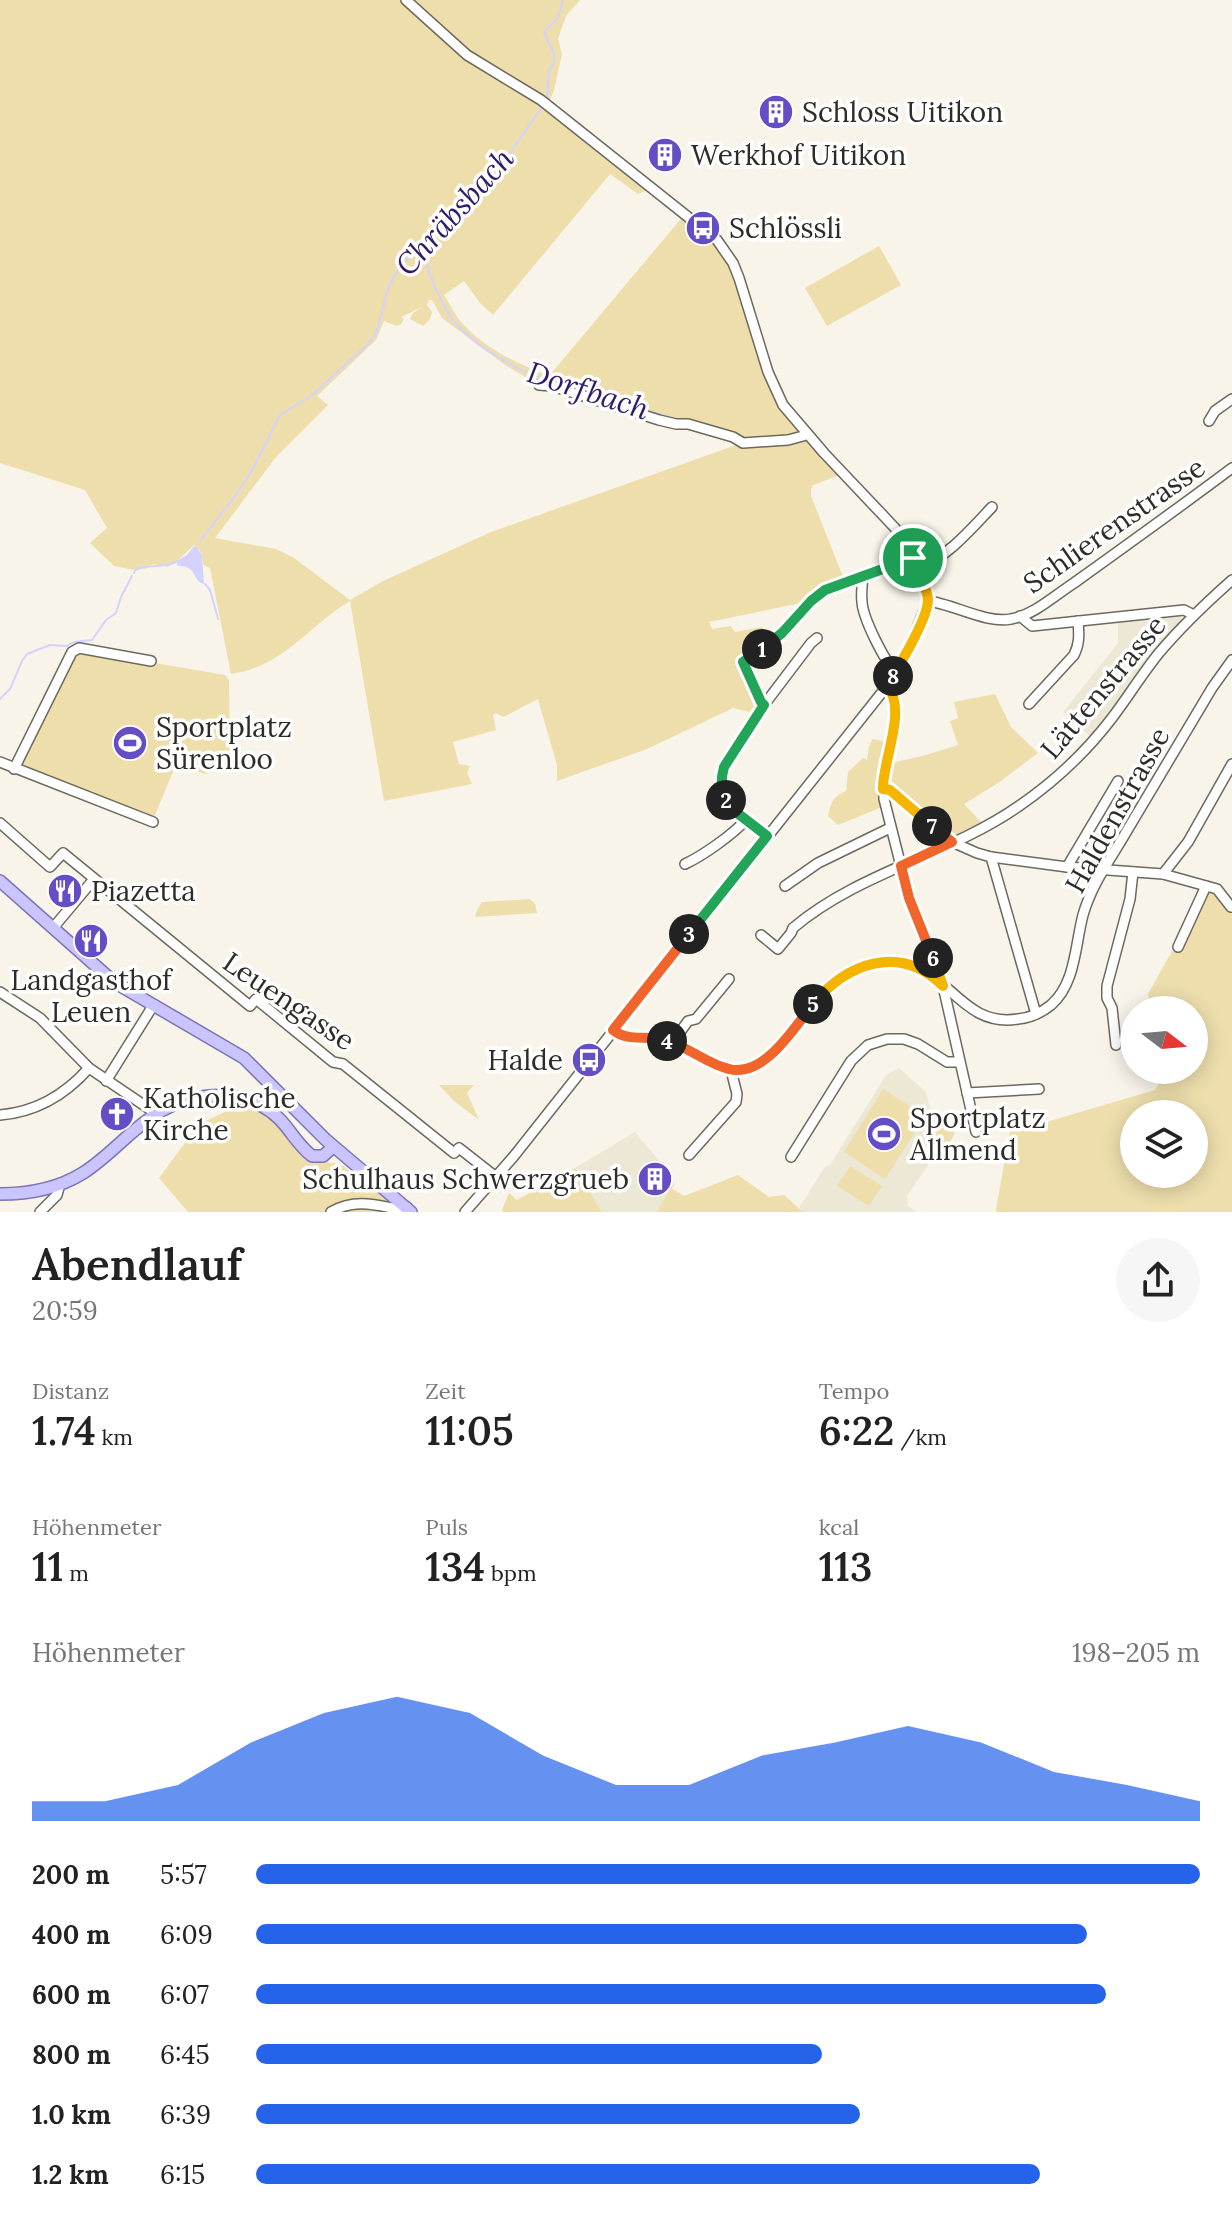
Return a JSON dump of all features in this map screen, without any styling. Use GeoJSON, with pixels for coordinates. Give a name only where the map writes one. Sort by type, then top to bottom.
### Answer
{"type":"FeatureCollection","features":[{"type":"Feature","properties":{"kind":"main road"},"geometry":{"type":"LineString","coordinates":[[0,881],[114,982],[244,1058],[333,1147],[409,1210]]}},
{"type":"Feature","properties":{"kind":"main road"},"geometry":{"type":"LineString","coordinates":[[0,1194],[28,1192],[60,1184],[85,1172],[154,1115],[197,1097],[233,1096],[256,1103],[277,1116],[312,1156],[323,1156],[333,1147]]}},
{"type":"Feature","properties":{"kind":"street"},"geometry":{"type":"LineString","coordinates":[[406,0],[467,55],[534,94],[717,240],[733,263],[768,372],[783,405],[895,528],[918,568],[928,601],[912,642],[887,686],[465,1212]]}},
{"type":"Feature","properties":{"kind":"street"},"geometry":{"type":"LineString","coordinates":[[539,385],[552,386],[659,420],[718,432],[743,443],[788,440],[806,433]]}},
{"type":"Feature","properties":{"kind":"street"},"geometry":{"type":"LineString","coordinates":[[1209,421],[1215,411],[1232,399]]}},
{"type":"Feature","properties":{"kind":"street","name":"Schlierenstrasse"},"geometry":{"type":"LineString","coordinates":[[928,601],[990,619],[1009,620],[1020,616],[1037,608],[1099,565],[1232,468]]}},
{"type":"Feature","properties":{"kind":"street"},"geometry":{"type":"LineString","coordinates":[[918,568],[928,565],[947,551],[992,507]]}},
{"type":"Feature","properties":{"kind":"street"},"geometry":{"type":"LineString","coordinates":[[764,705],[743,662],[782,633],[825,590],[913,558]]}},
{"type":"Feature","properties":{"kind":"street"},"geometry":{"type":"LineString","coordinates":[[863,576],[861,595],[864,612],[888,663],[896,672]]}},
{"type":"Feature","properties":{"kind":"street","name":"Lättenstrasse"},"geometry":{"type":"LineString","coordinates":[[761,935],[778,949],[793,928],[845,893],[980,830],[1018,807],[1059,775],[1112,718],[1158,654],[1232,580]]}},
{"type":"Feature","properties":{"kind":"street"},"geometry":{"type":"LineString","coordinates":[[1020,616],[1032,626],[1184,610],[1194,615]]}},
{"type":"Feature","properties":{"kind":"street"},"geometry":{"type":"LineString","coordinates":[[1029,704],[1074,655],[1079,646],[1078,621]]}},
{"type":"Feature","properties":{"kind":"street"},"geometry":{"type":"LineString","coordinates":[[767,836],[732,809],[722,794],[721,776],[764,705],[817,638]]}},
{"type":"Feature","properties":{"kind":"street"},"geometry":{"type":"LineString","coordinates":[[14,769],[72,652],[79,648],[151,661]]}},
{"type":"Feature","properties":{"kind":"street","name":"Haldenstrasse"},"geometry":{"type":"LineString","coordinates":[[1036,1014],[1052,1004],[1067,983],[1087,903],[1103,870],[1232,660]]}},
{"type":"Feature","properties":{"kind":"street"},"geometry":{"type":"LineString","coordinates":[[887,686],[893,692],[894,725],[883,789],[890,828],[913,908],[943,986],[976,1132]]}},
{"type":"Feature","properties":{"kind":"street"},"geometry":{"type":"LineString","coordinates":[[0,762],[153,822]]}},
{"type":"Feature","properties":{"kind":"street"},"geometry":{"type":"LineString","coordinates":[[1163,874],[1188,842],[1232,764]]}},
{"type":"Feature","properties":{"kind":"street"},"geometry":{"type":"LineString","coordinates":[[1067,867],[1118,781]]}},
{"type":"Feature","properties":{"kind":"street"},"geometry":{"type":"LineString","coordinates":[[883,789],[890,790],[963,848],[991,857],[1067,867],[1163,874],[1217,889],[1231,907]]}},
{"type":"Feature","properties":{"kind":"street"},"geometry":{"type":"LineString","coordinates":[[685,864],[746,820]]}},
{"type":"Feature","properties":{"kind":"street","name":"Leuengasse"},"geometry":{"type":"LineString","coordinates":[[0,823],[50,867],[63,853],[250,1006],[256,999],[333,1062],[343,1064],[454,1153],[459,1148],[496,1177]]}},
{"type":"Feature","properties":{"kind":"street"},"geometry":{"type":"LineString","coordinates":[[785,886],[818,863],[890,828]]}},
{"type":"Feature","properties":{"kind":"street"},"geometry":{"type":"LineString","coordinates":[[613,1030],[624,1038],[657,1038],[673,1042],[731,1070],[755,1066],[770,1056],[826,988],[850,972],[877,963],[902,963],[923,970],[967,1007],[986,1017],[1009,1021],[1036,1014],[991,857]]}},
{"type":"Feature","properties":{"kind":"street"},"geometry":{"type":"LineString","coordinates":[[1116,1045],[1107,986],[1130,899],[1133,872]]}},
{"type":"Feature","properties":{"kind":"street"},"geometry":{"type":"LineString","coordinates":[[53,928],[94,879]]}},
{"type":"Feature","properties":{"kind":"street"},"geometry":{"type":"LineString","coordinates":[[1178,947],[1206,886]]}},
{"type":"Feature","properties":{"kind":"street"},"geometry":{"type":"LineString","coordinates":[[673,1042],[688,1021],[696,1019],[729,979]]}},
{"type":"Feature","properties":{"kind":"street"},"geometry":{"type":"LineString","coordinates":[[0,992],[40,1018],[89,1068],[154,1115]]}},
{"type":"Feature","properties":{"kind":"street"},"geometry":{"type":"LineString","coordinates":[[106,1081],[155,1005]]}},
{"type":"Feature","properties":{"kind":"street"},"geometry":{"type":"LineString","coordinates":[[791,1157],[851,1061],[868,1045],[887,1039],[904,1039],[947,1062],[959,1062]]}},
{"type":"Feature","properties":{"kind":"street"},"geometry":{"type":"LineString","coordinates":[[0,1115],[33,1110],[48,1103],[89,1068]]}},
{"type":"Feature","properties":{"kind":"street"},"geometry":{"type":"LineString","coordinates":[[689,1155],[736,1102],[731,1070]]}},
{"type":"Feature","properties":{"kind":"street"},"geometry":{"type":"LineString","coordinates":[[967,1093],[1039,1089]]}},
{"type":"Feature","properties":{"kind":"street"},"geometry":{"type":"LineString","coordinates":[[40,1212],[57,1195],[60,1184]]}},
{"type":"Feature","properties":{"kind":"street"},"geometry":{"type":"LineString","coordinates":[[331,1212],[360,1203],[409,1210]]}},
{"type":"Feature","properties":{"kind":"shaded area"},"geometry":{"type":"Polygon","coordinates":[[[0,0],[580,0],[566,16],[558,39],[562,54],[548,105],[653,188],[638,194],[610,174],[493,315],[464,281],[444,295],[461,322],[480,340],[513,360],[549,376],[685,214],[726,251],[774,387],[843,474],[813,485],[811,496],[845,582],[811,601],[709,622],[712,629],[731,626],[735,632],[762,627],[766,646],[743,663],[760,702],[758,714],[733,708],[647,749],[557,781],[557,765],[538,699],[503,717],[496,713],[493,715],[496,730],[453,742],[459,764],[470,766],[467,773],[472,784],[384,801],[350,601],[280,655],[249,670],[231,674],[210,568],[203,565],[202,554],[197,547],[194,545],[167,567],[155,564],[135,570],[114,566],[90,543],[107,528],[85,490],[0,463],[0,0]],[[432,300],[427,305],[432,312],[430,319],[423,326],[410,319],[422,307],[401,317],[404,319],[397,326],[384,321],[376,340],[317,396],[328,405],[276,457],[215,538],[276,549],[294,558],[350,600],[383,581],[491,532],[742,443],[539,385],[505,365],[442,318],[432,300]]]}},
{"type":"Feature","properties":{"kind":"shaded area"},"geometry":{"type":"Polygon","coordinates":[[[879,246],[901,285],[827,326],[805,288],[879,246]]]}},
{"type":"Feature","properties":{"kind":"shaded area"},"geometry":{"type":"Polygon","coordinates":[[[1181,616],[1182,619],[1158,646],[1091,737],[1063,712],[1118,643],[1118,623],[1181,616]]]}},
{"type":"Feature","properties":{"kind":"shaded area","name":"Sportplatz Sürenloo"},"geometry":{"type":"Polygon","coordinates":[[[79,650],[225,675],[229,680],[230,765],[205,774],[176,764],[153,820],[20,767],[74,653],[79,650]]]}},
{"type":"Feature","properties":{"kind":"shaded area"},"geometry":{"type":"Polygon","coordinates":[[[995,694],[1011,727],[1038,753],[964,804],[982,823],[955,835],[891,786],[892,763],[958,745],[950,721],[958,718],[954,702],[995,694]]]}},
{"type":"Feature","properties":{"kind":"shaded area"},"geometry":{"type":"Polygon","coordinates":[[[873,739],[886,742],[887,746],[879,776],[882,807],[838,825],[828,816],[832,804],[838,795],[846,791],[848,772],[863,758],[867,760],[873,739]]]}},
{"type":"Feature","properties":{"kind":"shaded area"},"geometry":{"type":"Polygon","coordinates":[[[1205,892],[1232,899],[1232,1212],[997,1212],[1011,1126],[1036,1125],[1120,1100],[1120,1188],[1208,1188],[1208,1100],[1121,1100],[1155,1090],[1159,1084],[1208,1084],[1208,996],[1148,996],[1205,892]]]}},
{"type":"Feature","properties":{"kind":"shaded area"},"geometry":{"type":"Polygon","coordinates":[[[530,899],[537,913],[475,917],[482,902],[530,899]]]}},
{"type":"Feature","properties":{"kind":"shaded area"},"geometry":{"type":"Polygon","coordinates":[[[899,1068],[926,1092],[930,1108],[955,1127],[943,1154],[930,1162],[907,1196],[908,1206],[917,1212],[803,1212],[799,1208],[825,1167],[830,1165],[886,1075],[899,1068]]]}},
{"type":"Feature","properties":{"kind":"shaded area"},"geometry":{"type":"Polygon","coordinates":[[[439,1085],[474,1085],[467,1093],[479,1120],[453,1100],[439,1085]]]}},
{"type":"Feature","properties":{"kind":"shaded area","name":"Sportplatz Allmend"},"geometry":{"type":"Polygon","coordinates":[[[883,1089],[925,1116],[885,1179],[844,1152],[883,1089]]]}},
{"type":"Feature","properties":{"kind":"shaded area"},"geometry":{"type":"Polygon","coordinates":[[[225,1095],[256,1103],[307,1152],[343,1166],[395,1205],[396,1212],[188,1212],[159,1178],[199,1124],[225,1112],[225,1095]]]}},
{"type":"Feature","properties":{"kind":"shaded area"},"geometry":{"type":"Polygon","coordinates":[[[937,1121],[955,1133],[942,1154],[923,1142],[937,1121]]]}},
{"type":"Feature","properties":{"kind":"shaded area"},"geometry":{"type":"Polygon","coordinates":[[[635,1132],[669,1172],[675,1185],[657,1212],[602,1212],[575,1168],[635,1132]]]}},
{"type":"Feature","properties":{"kind":"shaded area"},"geometry":{"type":"Polygon","coordinates":[[[850,1166],[882,1186],[869,1206],[837,1186],[850,1166]]]}},
{"type":"Feature","properties":{"kind":"shaded area"},"geometry":{"type":"Polygon","coordinates":[[[575,1168],[602,1212],[503,1212],[509,1193],[517,1200],[575,1168]]]}},
{"type":"Feature","properties":{"kind":"shaded area"},"geometry":{"type":"Polygon","coordinates":[[[738,1175],[769,1197],[784,1195],[803,1212],[657,1212],[671,1188],[684,1196],[738,1175]]]}},
{"type":"Feature","properties":{"kind":"water"},"geometry":{"type":"Polygon","coordinates":[[[194,546],[202,555],[204,584],[191,570],[178,566],[176,561],[187,555],[194,546]]]}},
{"type":"Feature","properties":{"kind":"waterway","name":"Chräbsbach"},"geometry":{"type":"LineString","coordinates":[[547,99],[554,54],[544,32],[558,18],[563,0]]}},
{"type":"Feature","properties":{"kind":"waterway","name":"Chräbsbach"},"geometry":{"type":"LineString","coordinates":[[200,541],[251,472],[280,415],[311,396],[368,344],[377,331],[394,276],[416,249],[508,156],[542,107]]}},
{"type":"Feature","properties":{"kind":"waterway","name":"Dorfbach"},"geometry":{"type":"LineString","coordinates":[[421,245],[440,297],[457,325],[502,360],[553,382]]}},
{"type":"Feature","properties":{"kind":"waterway","name":"Dorfbach"},"geometry":{"type":"LineString","coordinates":[[586,392],[672,418]]}},
{"type":"Feature","properties":{"kind":"waterway"},"geometry":{"type":"LineString","coordinates":[[134,573],[141,568],[176,562]]}},
{"type":"Feature","properties":{"kind":"waterway"},"geometry":{"type":"LineString","coordinates":[[0,699],[10,689],[27,654],[50,645],[67,646],[92,640],[106,620],[116,613],[132,576]]}},
{"type":"Feature","properties":{"kind":"waterway"},"geometry":{"type":"LineString","coordinates":[[205,584],[210,590],[218,619]]}},
{"type":"Feature","properties":{"kind":"place","name":"Schloss Uitikon"},"geometry":{"type":"Point","coordinates":[776,112]}},
{"type":"Feature","properties":{"kind":"place","name":"Werkhof Uitikon"},"geometry":{"type":"Point","coordinates":[665,155]}},
{"type":"Feature","properties":{"kind":"place","name":"Schlössli"},"geometry":{"type":"Point","coordinates":[703,228]}},
{"type":"Feature","properties":{"kind":"place","name":"Sportplatz Sürenloo"},"geometry":{"type":"Point","coordinates":[130,743]}},
{"type":"Feature","properties":{"kind":"place","name":"Piazetta"},"geometry":{"type":"Point","coordinates":[65,891]}},
{"type":"Feature","properties":{"kind":"place","name":"Landgasthof Leuen"},"geometry":{"type":"Point","coordinates":[91,941]}},
{"type":"Feature","properties":{"kind":"place","name":"Halde"},"geometry":{"type":"Point","coordinates":[589,1060]}},
{"type":"Feature","properties":{"kind":"place","name":"Katholische Kirche"},"geometry":{"type":"Point","coordinates":[117,1114]}},
{"type":"Feature","properties":{"kind":"place","name":"Sportplatz Allmend"},"geometry":{"type":"Point","coordinates":[884,1134]}},
{"type":"Feature","properties":{"kind":"place","name":"Schulhaus Schwerzgrueb"},"geometry":{"type":"Point","coordinates":[655,1179]}},
{"type":"Feature","properties":{"kind":"route"},"geometry":{"type":"LineString","coordinates":[[913,558],[928,601],[907,653],[887,686],[893,692],[894,725],[883,789],[890,790],[952,842],[901,866],[909,898],[943,986],[923,970],[902,963],[877,963],[850,972],[826,988],[770,1056],[755,1066],[743,1069],[731,1070],[673,1042],[657,1038],[622,1037],[613,1030],[767,836],[732,809],[722,794],[724,767],[764,705],[743,662],[782,633],[825,590],[913,558]]}}]}
